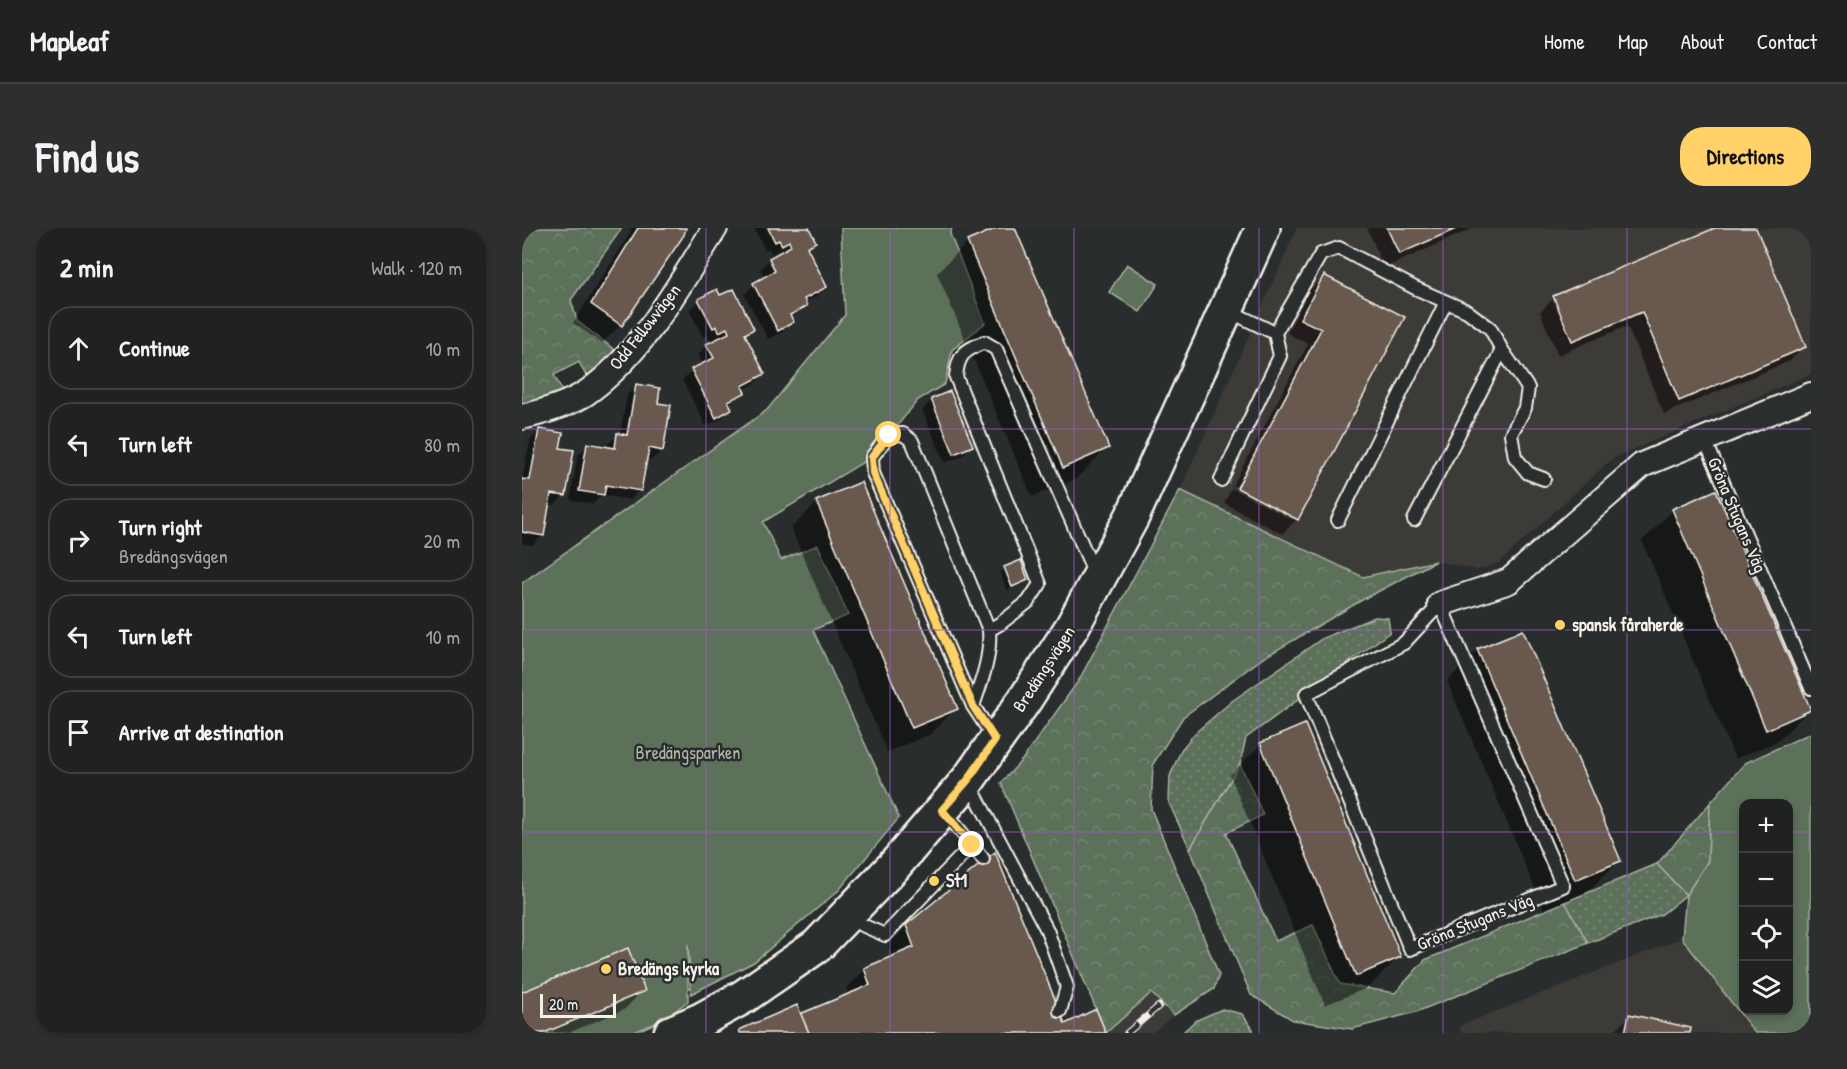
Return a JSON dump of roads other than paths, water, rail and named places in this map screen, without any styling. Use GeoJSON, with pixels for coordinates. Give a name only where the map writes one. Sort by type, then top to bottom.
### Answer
{"type":"FeatureCollection","features":[{"type":"Feature","properties":{"kind":"street","name":"Odd Fellowvägen"},"geometry":{"type":"LineString","coordinates":[[522,417],[544,411],[585,394],[622,362],[668,303],[715,228]]}},
{"type":"Feature","properties":{"kind":"street","name":"Bredängsvägen"},"geometry":{"type":"LineString","coordinates":[[671,1033],[743,997],[817,946],[894,866],[968,780],[1024,701],[1072,627],[1132,518],[1263,228]]}},
{"type":"Feature","properties":{"kind":"street","name":"Gröna Stugans Väg"},"geometry":{"type":"LineString","coordinates":[[1440,604],[1509,581],[1642,465],[1811,395]]}},
{"type":"Feature","properties":{"kind":"lane"},"geometry":{"type":"LineString","coordinates":[[1221,480],[1280,356],[1275,333],[1321,254],[1339,248],[1446,302],[1467,310],[1490,328],[1528,388],[1525,408],[1511,434],[1515,457],[1528,473],[1544,479]]}},
{"type":"Feature","properties":{"kind":"lane"},"geometry":{"type":"LineString","coordinates":[[1338,520],[1446,302]]}},
{"type":"Feature","properties":{"kind":"lane"},"geometry":{"type":"LineString","coordinates":[[1226,310],[1275,333]]}},
{"type":"Feature","properties":{"kind":"lane"},"geometry":{"type":"LineString","coordinates":[[989,630],[1028,602],[1040,584],[956,377],[957,362],[966,350],[984,342],[996,349],[1097,581]]}},
{"type":"Feature","properties":{"kind":"lane"},"geometry":{"type":"LineString","coordinates":[[1414,520],[1502,350]]}},
{"type":"Feature","properties":{"kind":"lane"},"geometry":{"type":"LineString","coordinates":[[973,706],[987,667],[990,647],[989,630],[912,441],[903,435],[889,435],[872,457],[873,473],[973,706],[995,740]]}},
{"type":"Feature","properties":{"kind":"lane","name":"Gröna Stugans Väg"},"geometry":{"type":"LineString","coordinates":[[1705,440],[1811,688]]}},
{"type":"Feature","properties":{"kind":"lane","name":"Gröna Stugans Väg"},"geometry":{"type":"LineString","coordinates":[[1440,604],[1563,886],[1410,949],[1306,694],[1404,643],[1440,604]]}},
{"type":"Feature","properties":{"kind":"lane"},"geometry":{"type":"LineString","coordinates":[[968,780],[1047,930],[1067,987],[1060,1011]]}},
{"type":"Feature","properties":{"kind":"lane"},"geometry":{"type":"LineString","coordinates":[[942,810],[983,859]]}},
{"type":"Feature","properties":{"kind":"lane"},"geometry":{"type":"LineString","coordinates":[[845,918],[885,935],[972,845]]}},
{"type":"Feature","properties":{"kind":"railway"},"geometry":{"type":"LineString","coordinates":[[1127,1033],[1159,1006]]}},
{"type":"Feature","properties":{"kind":"place","name":"spansk fåraherde"},"geometry":{"type":"Point","coordinates":[1560,625]}},
{"type":"Feature","properties":{"kind":"place","name":"St1"},"geometry":{"type":"Point","coordinates":[934,881]}},
{"type":"Feature","properties":{"kind":"place","name":"Bredängs kyrka"},"geometry":{"type":"Point","coordinates":[606,969]}},
{"type":"Feature","properties":{"kind":"park label","name":"Bredängsparken"},"geometry":{"type":"Point","coordinates":[688,753]}}]}
